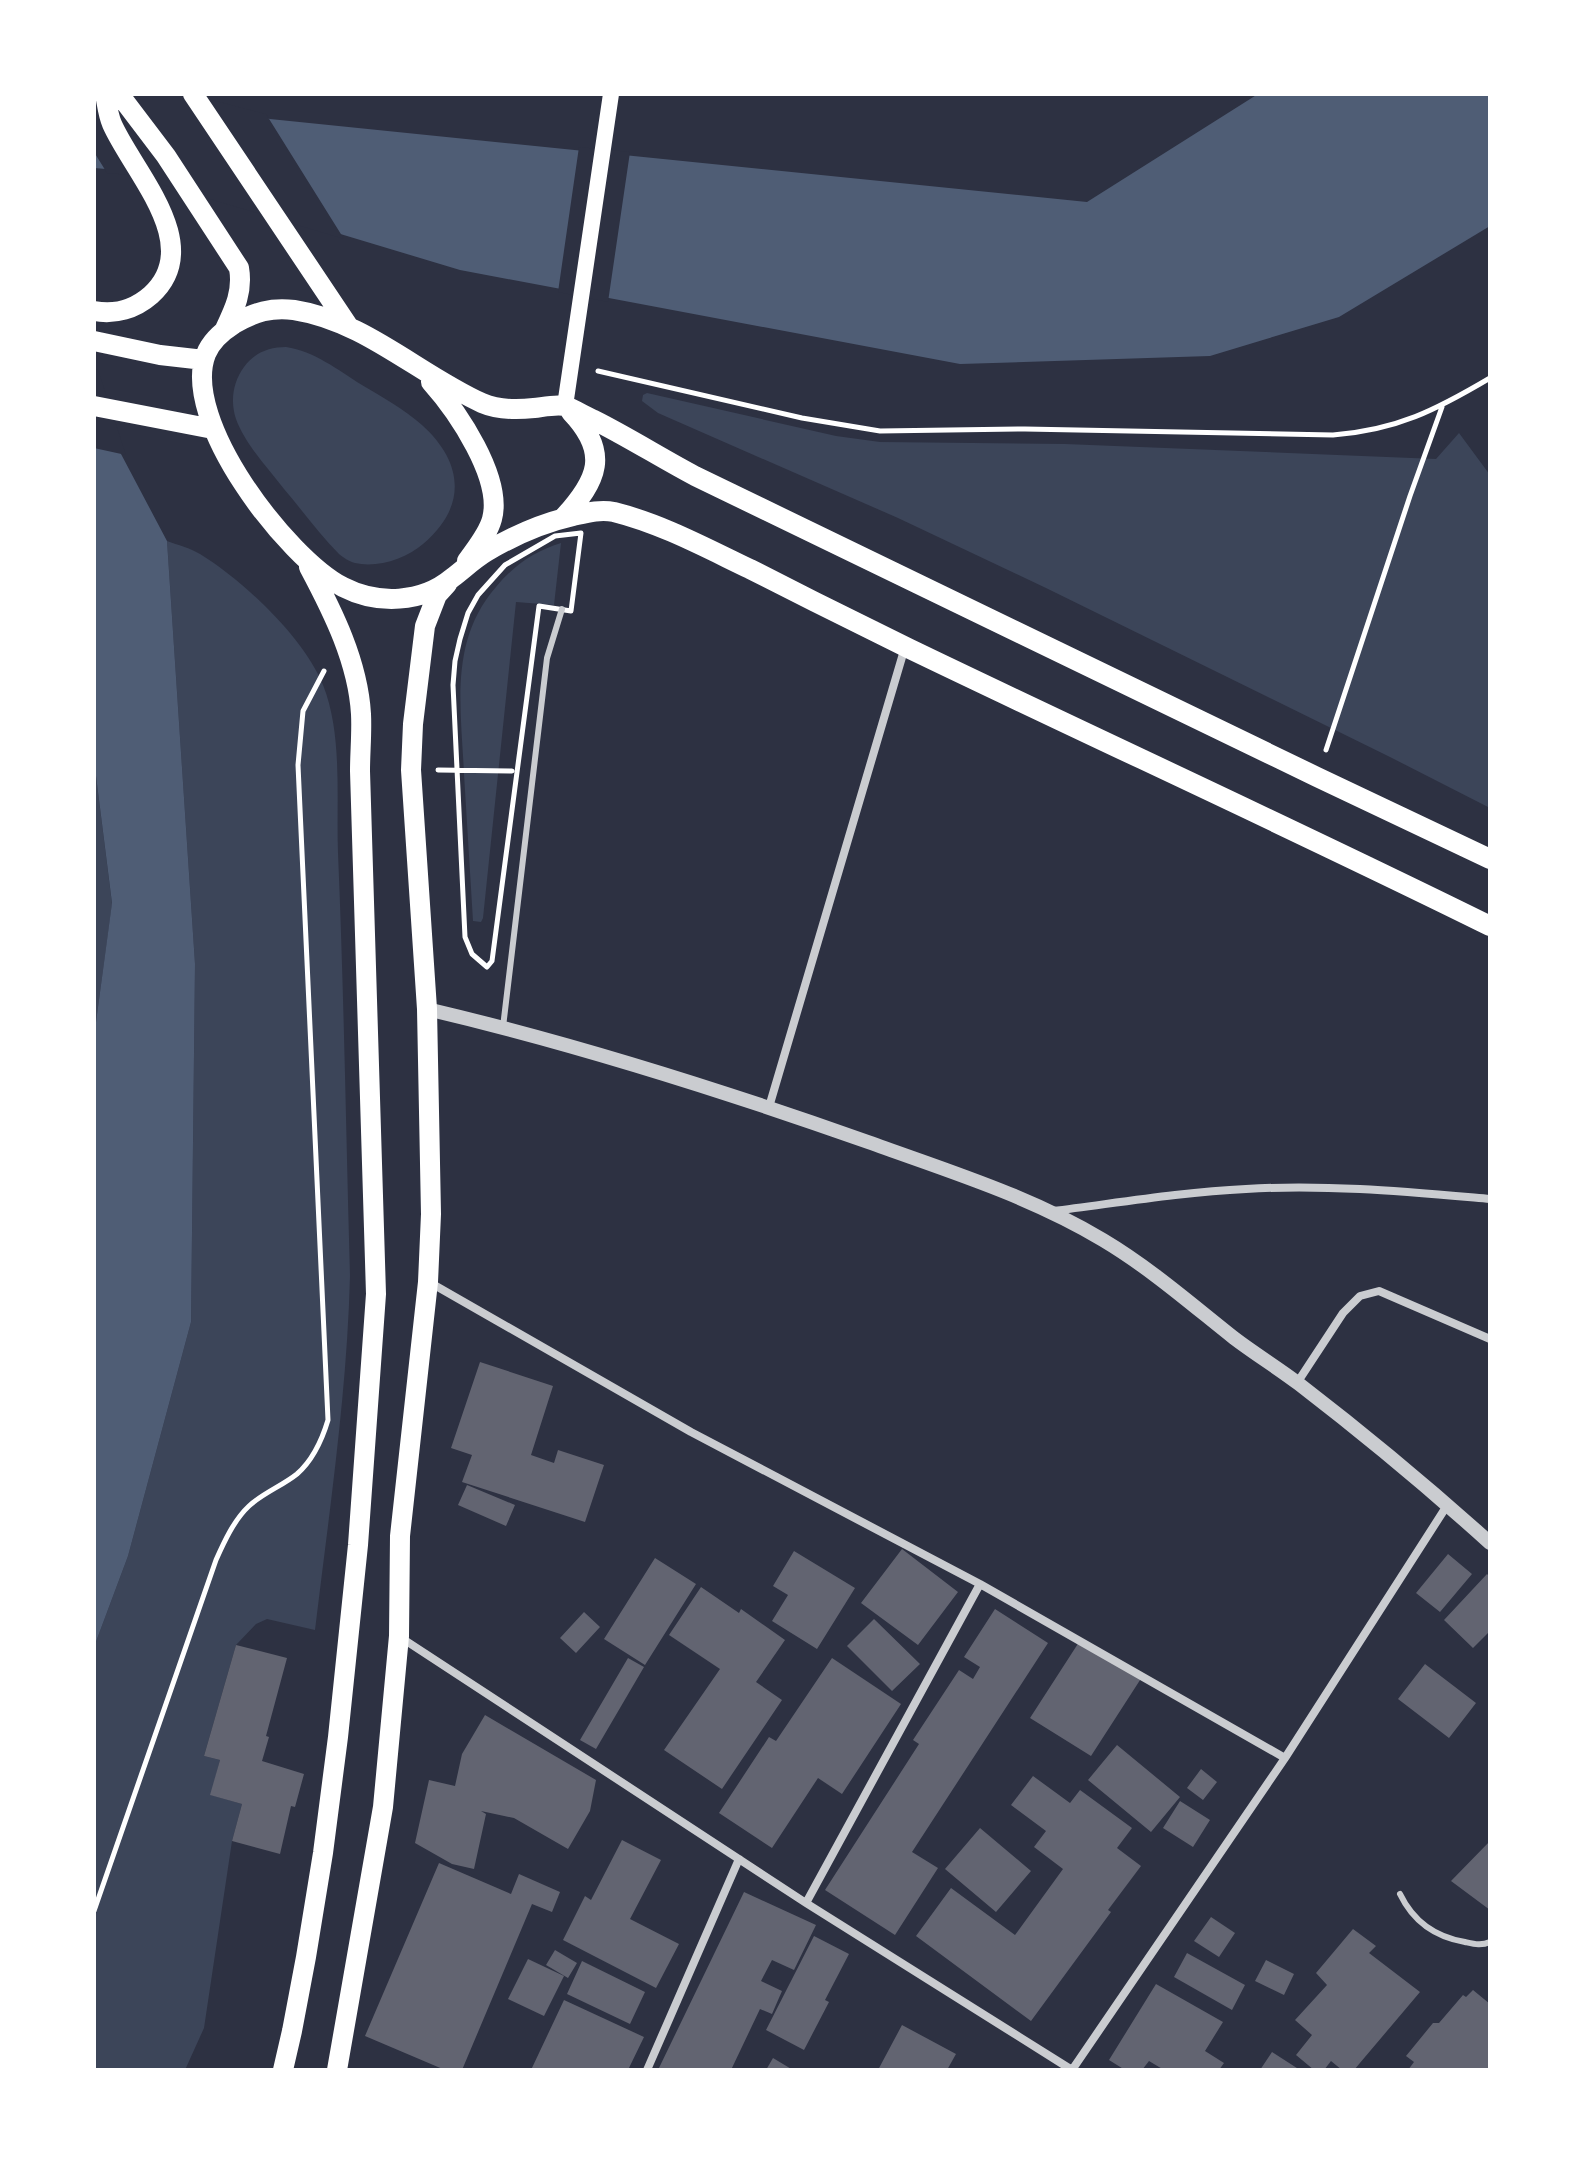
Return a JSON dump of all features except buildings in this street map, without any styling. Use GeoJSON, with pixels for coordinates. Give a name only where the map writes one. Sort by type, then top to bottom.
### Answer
{"type":"FeatureCollection","features":[{"type":"Feature","properties":{"kind":"main road"},"geometry":{"type":"LineString","coordinates":[[103,312],[124,311],[139,304],[156,289],[170,267],[171,253],[159,205],[113,125],[105,94]]}},
{"type":"Feature","properties":{"kind":"main road"},"geometry":{"type":"LineString","coordinates":[[119,94],[166,156],[239,268],[239,297],[225,329],[208,349],[204,360],[206,409],[234,468],[270,520],[305,560],[322,592],[346,646],[361,713],[360,771],[376,1294],[358,1545],[338,1737],[306,1957],[283,2070]]}},
{"type":"Feature","properties":{"kind":"main road"},"geometry":{"type":"LineString","coordinates":[[193,94],[349,327]]}},
{"type":"Feature","properties":{"kind":"main road"},"geometry":{"type":"LineString","coordinates":[[565,406],[611,94]]}},
{"type":"Feature","properties":{"kind":"main road"},"geometry":{"type":"LineString","coordinates":[[225,329],[247,316],[276,308],[305,312],[349,327],[484,404],[522,409],[565,406],[695,476],[1490,859]]}},
{"type":"Feature","properties":{"kind":"main road"},"geometry":{"type":"LineString","coordinates":[[94,341],[160,355],[204,360]]}},
{"type":"Feature","properties":{"kind":"main road"},"geometry":{"type":"LineString","coordinates":[[337,2070],[383,1807],[399,1636],[400,1536],[428,1282],[431,1214],[427,1009],[411,770],[413,724],[425,626],[437,595],[456,575],[493,518],[493,497],[474,441],[448,401],[421,370]]}},
{"type":"Feature","properties":{"kind":"main road"},"geometry":{"type":"LineString","coordinates":[[94,406],[213,429]]}},
{"type":"Feature","properties":{"kind":"main road"},"geometry":{"type":"LineString","coordinates":[[563,518],[588,484],[595,459],[593,441],[585,427],[565,406]]}},
{"type":"Feature","properties":{"kind":"main road"},"geometry":{"type":"LineString","coordinates":[[305,560],[347,589],[370,597],[393,600],[419,595],[456,575],[509,539],[563,518],[605,511],[671,531],[1490,926]]}},
{"type":"Feature","properties":{"kind":"street"},"geometry":{"type":"LineString","coordinates":[[769,1107],[905,646]]}},
{"type":"Feature","properties":{"kind":"street"},"geometry":{"type":"LineString","coordinates":[[427,1009],[503,1027],[769,1107],[987,1184],[1050,1211],[1134,1259],[1297,1383],[1448,1504],[1490,1543]]}},
{"type":"Feature","properties":{"kind":"street"},"geometry":{"type":"LineString","coordinates":[[1050,1211],[1249,1188],[1334,1188],[1490,1199]]}},
{"type":"Feature","properties":{"kind":"street"},"geometry":{"type":"LineString","coordinates":[[428,1282],[691,1432],[980,1584],[1285,1758]]}},
{"type":"Feature","properties":{"kind":"street"},"geometry":{"type":"LineString","coordinates":[[1297,1383],[1343,1313],[1360,1296],[1379,1291],[1490,1339]]}},
{"type":"Feature","properties":{"kind":"street"},"geometry":{"type":"LineString","coordinates":[[399,1636],[806,1903],[1072,2070],[1285,1758],[1448,1504]]}},
{"type":"Feature","properties":{"kind":"street"},"geometry":{"type":"LineString","coordinates":[[806,1903],[980,1584]]}},
{"type":"Feature","properties":{"kind":"street"},"geometry":{"type":"LineString","coordinates":[[647,2070],[739,1859]]}},
{"type":"Feature","properties":{"kind":"lane"},"geometry":{"type":"LineString","coordinates":[[503,1027],[547,658],[562,609]]}},
{"type":"Feature","properties":{"kind":"lane"},"geometry":{"type":"LineString","coordinates":[[1400,1894],[1420,1923],[1434,1933],[1457,1941],[1483,1945],[1490,1942]]}},
{"type":"Feature","properties":{"kind":"path"},"geometry":{"type":"LineString","coordinates":[[575,345],[588,357],[591,368],[612,376],[802,418],[880,431],[1025,429],[1333,435],[1373,431],[1407,421],[1443,406],[1490,378]]}},
{"type":"Feature","properties":{"kind":"path"},"geometry":{"type":"LineString","coordinates":[[1317,777],[1443,406]]}},
{"type":"Feature","properties":{"kind":"path"},"geometry":{"type":"LineString","coordinates":[[581,533],[571,611],[562,609],[539,606],[492,961],[487,967],[472,954],[465,937],[453,685],[455,661],[468,613],[491,579],[520,554],[555,536],[581,533]]}},
{"type":"Feature","properties":{"kind":"path"},"geometry":{"type":"LineString","coordinates":[[94,1911],[226,1537],[248,1507],[297,1474],[308,1462],[322,1440],[328,1420],[298,765],[303,711],[328,665]]}},
{"type":"Feature","properties":{"kind":"shaded area"},"geometry":{"type":"Polygon","coordinates":[[[94,94],[173,94],[270,119],[1087,202],[1258,94],[1490,94],[1490,226],[1339,317],[1210,356],[960,364],[460,270],[131,171],[94,168],[94,94]]]}},
{"type":"Feature","properties":{"kind":"shaded area"},"geometry":{"type":"Polygon","coordinates":[[[286,347],[326,362],[400,408],[422,425],[446,454],[455,485],[453,500],[437,530],[416,549],[382,563],[364,564],[344,558],[245,438],[233,405],[237,379],[248,362],[257,355],[286,347]]]}},
{"type":"Feature","properties":{"kind":"shaded area"},"geometry":{"type":"Polygon","coordinates":[[[94,372],[121,454],[167,541],[195,964],[191,1322],[128,1556],[94,1647],[94,1037],[112,903],[94,760],[94,372]]]}},
{"type":"Feature","properties":{"kind":"shaded area"},"geometry":{"type":"Polygon","coordinates":[[[647,393],[836,436],[880,442],[1065,444],[1436,459],[1459,433],[1490,475],[1490,808],[1046,588],[898,518],[658,413],[642,401],[647,393]]]}},
{"type":"Feature","properties":{"kind":"shaded area"},"geometry":{"type":"Polygon","coordinates":[[[167,541],[196,552],[217,565],[271,612],[314,667],[323,685],[334,725],[350,1276],[348,1321],[337,1454],[315,1630],[267,1619],[256,1624],[236,1645],[204,1756],[220,1760],[211,1795],[242,1804],[232,1841],[204,2028],[185,2070],[94,2070],[94,1647],[128,1556],[191,1322],[195,964],[167,541]]]}},
{"type":"Feature","properties":{"kind":"shaded area"},"geometry":{"type":"Polygon","coordinates":[[[561,543],[554,605],[516,602],[483,918],[481,922],[473,921],[460,700],[464,652],[481,608],[503,579],[542,550],[561,543]]]}},
{"type":"Feature","properties":{"kind":"shaded area"},"geometry":{"type":"Polygon","coordinates":[[[94,760],[112,904],[94,1037],[94,760]]]}},
{"type":"Feature","properties":{"kind":"pier"},"geometry":{"type":"Polygon","coordinates":[[[94,94],[189,94],[266,114],[344,239],[130,175],[107,173],[94,152],[94,94]]]}},
{"type":"Feature","properties":{"kind":"pier"},"geometry":{"type":"Polygon","coordinates":[[[579,147],[630,152],[608,302],[558,292],[579,147]]]}},
{"type":"Feature","properties":{"kind":"pier"},"geometry":{"type":"Polygon","coordinates":[[[94,368],[98,370],[126,455],[94,448],[94,368]]]}}]}
